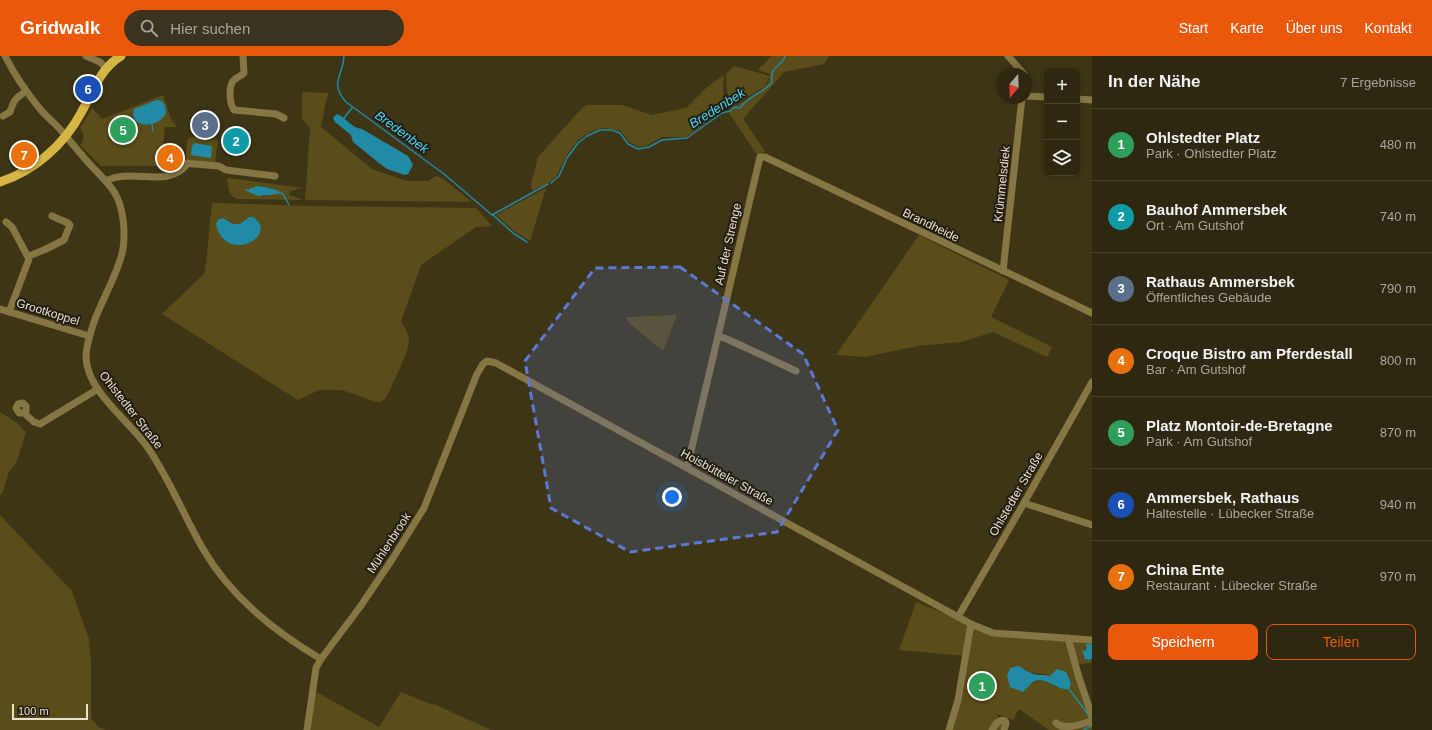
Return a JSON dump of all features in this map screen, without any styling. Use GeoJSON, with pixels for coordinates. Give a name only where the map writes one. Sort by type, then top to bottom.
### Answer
{"type":"FeatureCollection","features":[{"type":"Feature","properties":{"kind":"main road"},"geometry":{"type":"LineString","coordinates":[[0,182],[12,178],[36,164],[56,147],[77,120],[106,68],[114,60],[121,56]]}},
{"type":"Feature","properties":{"kind":"street"},"geometry":{"type":"LineString","coordinates":[[86,56],[100,62],[106,68]]}},
{"type":"Feature","properties":{"kind":"street"},"geometry":{"type":"LineString","coordinates":[[243,56],[244,74],[235,79],[232,83],[231,106],[234,110],[276,114],[284,118]]}},
{"type":"Feature","properties":{"kind":"street"},"geometry":{"type":"LineString","coordinates":[[1008,56],[1019,68]]}},
{"type":"Feature","properties":{"kind":"street","name":"Ohlstedter Straße"},"geometry":{"type":"LineString","coordinates":[[4,59],[40,109],[106,181],[118,199],[121,207],[123,224],[123,250],[89,336],[87,366],[92,380],[148,447],[204,550],[227,584],[242,601],[263,620],[284,636],[321,659]]}},
{"type":"Feature","properties":{"kind":"street"},"geometry":{"type":"LineString","coordinates":[[3,116],[10,112],[16,98],[26,91]]}},
{"type":"Feature","properties":{"kind":"street"},"geometry":{"type":"LineString","coordinates":[[1032,96],[1044,97]]}},
{"type":"Feature","properties":{"kind":"street"},"geometry":{"type":"LineString","coordinates":[[1080,99],[1092,100]]}},
{"type":"Feature","properties":{"kind":"street","name":"Krümmelsdiek"},"geometry":{"type":"LineString","coordinates":[[1003,272],[1021,104]]}},
{"type":"Feature","properties":{"kind":"street","name":"Brandheide"},"geometry":{"type":"LineString","coordinates":[[760,157],[765,157],[1003,272],[1092,313]]}},
{"type":"Feature","properties":{"kind":"street","name":"Auf der Strenge"},"geometry":{"type":"LineString","coordinates":[[687,468],[760,157]]}},
{"type":"Feature","properties":{"kind":"street"},"geometry":{"type":"LineString","coordinates":[[106,181],[118,176],[166,177],[184,168],[185,163],[218,166],[226,170],[275,176]]}},
{"type":"Feature","properties":{"kind":"street"},"geometry":{"type":"LineString","coordinates":[[29,256],[64,240],[70,225],[52,216]]}},
{"type":"Feature","properties":{"kind":"street"},"geometry":{"type":"LineString","coordinates":[[6,222],[12,227],[29,256],[29,262],[9,312]]}},
{"type":"Feature","properties":{"kind":"street","name":"Grootkoppel"},"geometry":{"type":"LineString","coordinates":[[0,309],[89,336]]}},
{"type":"Feature","properties":{"kind":"street"},"geometry":{"type":"LineString","coordinates":[[718,336],[796,371]]}},
{"type":"Feature","properties":{"kind":"street","name":"Hoisbütteler Straße"},"geometry":{"type":"LineString","coordinates":[[485,362],[490,361],[496,363],[971,624],[993,633],[1092,640]]}},
{"type":"Feature","properties":{"kind":"street","name":"Mühlenbrook"},"geometry":{"type":"LineString","coordinates":[[306,730],[316,668],[321,659],[360,607],[424,508],[477,374],[480,367],[485,362]]}},
{"type":"Feature","properties":{"kind":"street","name":"Ohlstedter Straße"},"geometry":{"type":"LineString","coordinates":[[958,617],[1092,382]]}},
{"type":"Feature","properties":{"kind":"street"},"geometry":{"type":"LineString","coordinates":[[24,413],[34,422],[40,424],[98,389]]}},
{"type":"Feature","properties":{"kind":"street"},"geometry":{"type":"LineString","coordinates":[[1024,503],[1092,525]]}},
{"type":"Feature","properties":{"kind":"street"},"geometry":{"type":"LineString","coordinates":[[949,730],[958,700],[971,624]]}},
{"type":"Feature","properties":{"kind":"street"},"geometry":{"type":"LineString","coordinates":[[1068,638],[1079,678],[1092,716]]}},
{"type":"Feature","properties":{"kind":"street"},"geometry":{"type":"LineString","coordinates":[[992,730],[999,721],[1002,720],[1006,723],[1004,730]]}},
{"type":"Feature","properties":{"kind":"street"},"geometry":{"type":"LineString","coordinates":[[1056,724],[1064,728],[1088,722],[1092,723]]}},
{"type":"Feature","properties":{"kind":"highlighted area"},"geometry":{"type":"Polygon","coordinates":[[[680,267],[803,354],[838,430],[777,532],[630,552],[551,508],[525,361],[595,268],[680,267]]]}},
{"type":"Feature","properties":{"kind":"shaded area"},"geometry":{"type":"Polygon","coordinates":[[[771,56],[829,56],[824,64],[784,72],[743,119],[765,151],[758,156],[729,113],[731,108],[756,94],[766,85],[770,74],[758,70],[771,56]]]}},
{"type":"Feature","properties":{"kind":"shaded area"},"geometry":{"type":"Polygon","coordinates":[[[734,66],[770,76],[764,87],[731,107],[727,91],[726,74],[734,66]]]}},
{"type":"Feature","properties":{"kind":"shaded area"},"geometry":{"type":"Polygon","coordinates":[[[724,75],[723,92],[727,109],[686,137],[662,137],[646,146],[639,147],[629,142],[621,131],[603,128],[592,131],[578,140],[567,155],[556,177],[532,191],[531,184],[538,157],[582,108],[588,105],[622,105],[652,115],[686,108],[706,88],[724,75]]]}},
{"type":"Feature","properties":{"kind":"shaded area"},"geometry":{"type":"Polygon","coordinates":[[[302,92],[329,93],[321,127],[372,169],[407,181],[428,181],[436,176],[442,178],[472,202],[305,200],[310,128],[302,119],[302,92]]]}},
{"type":"Feature","properties":{"kind":"shaded area"},"geometry":{"type":"Polygon","coordinates":[[[163,95],[171,119],[177,127],[165,127],[161,166],[101,166],[80,145],[83,141],[83,136],[80,128],[92,108],[102,119],[163,95]]]}},
{"type":"Feature","properties":{"kind":"shaded area"},"geometry":{"type":"Polygon","coordinates":[[[190,137],[205,140],[205,138],[218,140],[215,163],[186,160],[187,140],[190,137]]]}},
{"type":"Feature","properties":{"kind":"shaded area"},"geometry":{"type":"Polygon","coordinates":[[[228,178],[302,188],[290,191],[289,195],[301,200],[237,199],[230,193],[227,180],[228,178]],[[257,186],[252,193],[259,196],[265,196],[277,190],[257,186]]]}},
{"type":"Feature","properties":{"kind":"shaded area"},"geometry":{"type":"Polygon","coordinates":[[[546,188],[530,241],[514,231],[496,215],[546,188]]]}},
{"type":"Feature","properties":{"kind":"shaded area"},"geometry":{"type":"Polygon","coordinates":[[[212,203],[476,208],[492,226],[476,227],[421,265],[401,321],[408,336],[408,346],[403,361],[386,398],[381,402],[376,402],[342,390],[319,390],[298,400],[162,314],[205,273],[212,203]],[[249,217],[240,224],[233,224],[228,220],[222,239],[229,243],[241,245],[249,217]]]}},
{"type":"Feature","properties":{"kind":"shaded area"},"geometry":{"type":"Polygon","coordinates":[[[919,235],[1009,280],[991,317],[1052,347],[1047,357],[993,332],[961,342],[918,346],[865,357],[836,355],[919,235]]]}},
{"type":"Feature","properties":{"kind":"shaded area"},"geometry":{"type":"Polygon","coordinates":[[[677,315],[663,351],[628,322],[626,317],[677,315]]]}},
{"type":"Feature","properties":{"kind":"shaded area"},"geometry":{"type":"Polygon","coordinates":[[[0,412],[16,422],[26,432],[17,461],[9,472],[2,494],[0,495],[0,412]]]}},
{"type":"Feature","properties":{"kind":"shaded area"},"geometry":{"type":"Polygon","coordinates":[[[0,515],[72,591],[89,639],[91,664],[91,718],[98,727],[106,730],[0,730],[0,515]]]}},
{"type":"Feature","properties":{"kind":"shaded area"},"geometry":{"type":"Polygon","coordinates":[[[916,602],[971,624],[993,636],[1092,643],[1086,644],[1087,648],[1085,651],[1082,650],[1089,660],[1092,658],[1091,663],[1079,664],[1092,706],[1092,730],[1049,730],[1019,709],[1013,720],[997,714],[999,721],[1002,720],[1004,730],[949,730],[966,656],[899,650],[916,602]],[[1019,666],[1030,685],[1040,681],[1058,688],[1050,676],[1045,674],[1030,673],[1019,666]]]}},
{"type":"Feature","properties":{"kind":"shaded area"},"geometry":{"type":"Polygon","coordinates":[[[315,691],[379,727],[401,692],[433,705],[434,704],[491,730],[310,730],[315,691]]]}},
{"type":"Feature","properties":{"kind":"water"},"geometry":{"type":"Polygon","coordinates":[[[157,100],[163,102],[165,106],[166,113],[162,118],[151,124],[140,123],[135,120],[133,116],[134,109],[157,100]]]}},
{"type":"Feature","properties":{"kind":"water"},"geometry":{"type":"Polygon","coordinates":[[[337,114],[355,127],[362,129],[408,156],[413,165],[408,174],[405,175],[387,169],[353,142],[351,135],[335,122],[333,118],[337,114]]]}},
{"type":"Feature","properties":{"kind":"water"},"geometry":{"type":"Polygon","coordinates":[[[194,143],[212,146],[211,157],[191,155],[192,146],[194,143]]]}},
{"type":"Feature","properties":{"kind":"water"},"geometry":{"type":"Polygon","coordinates":[[[257,186],[277,190],[278,194],[258,196],[249,192],[249,189],[257,186]]]}},
{"type":"Feature","properties":{"kind":"water"},"geometry":{"type":"Polygon","coordinates":[[[249,217],[253,217],[260,224],[260,232],[256,238],[248,243],[239,245],[230,243],[221,236],[216,224],[218,220],[223,218],[233,224],[240,224],[249,217]]]}},
{"type":"Feature","properties":{"kind":"water"},"geometry":{"type":"Polygon","coordinates":[[[1085,644],[1092,644],[1092,658],[1090,660],[1085,659],[1082,650],[1085,651],[1087,648],[1085,644]]]}},
{"type":"Feature","properties":{"kind":"water"},"geometry":{"type":"Polygon","coordinates":[[[1019,666],[1028,672],[1050,676],[1057,669],[1066,672],[1071,683],[1069,689],[1060,688],[1048,682],[1039,680],[1033,682],[1023,692],[1010,687],[1007,676],[1010,668],[1019,666]]]}},
{"type":"Feature","properties":{"kind":"waterway","name":"Bredenbek"},"geometry":{"type":"LineString","coordinates":[[344,56],[338,79],[338,89],[346,102],[444,174],[492,215],[548,184]]}},
{"type":"Feature","properties":{"kind":"waterway","name":"Bredenbek"},"geometry":{"type":"LineString","coordinates":[[551,183],[559,176],[567,158],[578,143],[587,136],[600,130],[611,130],[620,133],[628,144],[638,149],[649,147],[662,140],[687,138],[722,113],[730,111],[734,107],[740,108],[747,100],[772,83],[772,72],[781,63],[785,56]]}},
{"type":"Feature","properties":{"kind":"waterway"},"geometry":{"type":"LineString","coordinates":[[344,118],[352,108]]}},
{"type":"Feature","properties":{"kind":"waterway"},"geometry":{"type":"LineString","coordinates":[[152,124],[153,131]]}},
{"type":"Feature","properties":{"kind":"waterway"},"geometry":{"type":"LineString","coordinates":[[278,192],[283,194],[289,205]]}},
{"type":"Feature","properties":{"kind":"waterway"},"geometry":{"type":"LineString","coordinates":[[493,215],[513,233],[527,242]]}},
{"type":"Feature","properties":{"kind":"waterway"},"geometry":{"type":"LineString","coordinates":[[1069,689],[1090,719]]}},
{"type":"Feature","properties":{"kind":"waterway"},"geometry":{"type":"LineString","coordinates":[[1084,730],[1091,726]]}},
{"type":"Feature","properties":{"kind":"place","name":"Ammersbek, Rathaus"},"geometry":{"type":"Point","coordinates":[88,89]}},
{"type":"Feature","properties":{"kind":"place","name":"Rathaus Ammersbek"},"geometry":{"type":"Point","coordinates":[205,125]}},
{"type":"Feature","properties":{"kind":"place","name":"Platz Montoir-de-Bretagne"},"geometry":{"type":"Point","coordinates":[123,130]}},
{"type":"Feature","properties":{"kind":"place","name":"Bauhof Ammersbek"},"geometry":{"type":"Point","coordinates":[236,141]}},
{"type":"Feature","properties":{"kind":"place","name":"China Ente"},"geometry":{"type":"Point","coordinates":[24,155]}},
{"type":"Feature","properties":{"kind":"place","name":"Croque Bistro am Pferdestall"},"geometry":{"type":"Point","coordinates":[170,158]}},
{"type":"Feature","properties":{"kind":"place","name":"Ohlstedter Platz"},"geometry":{"type":"Point","coordinates":[982,686]}}]}
